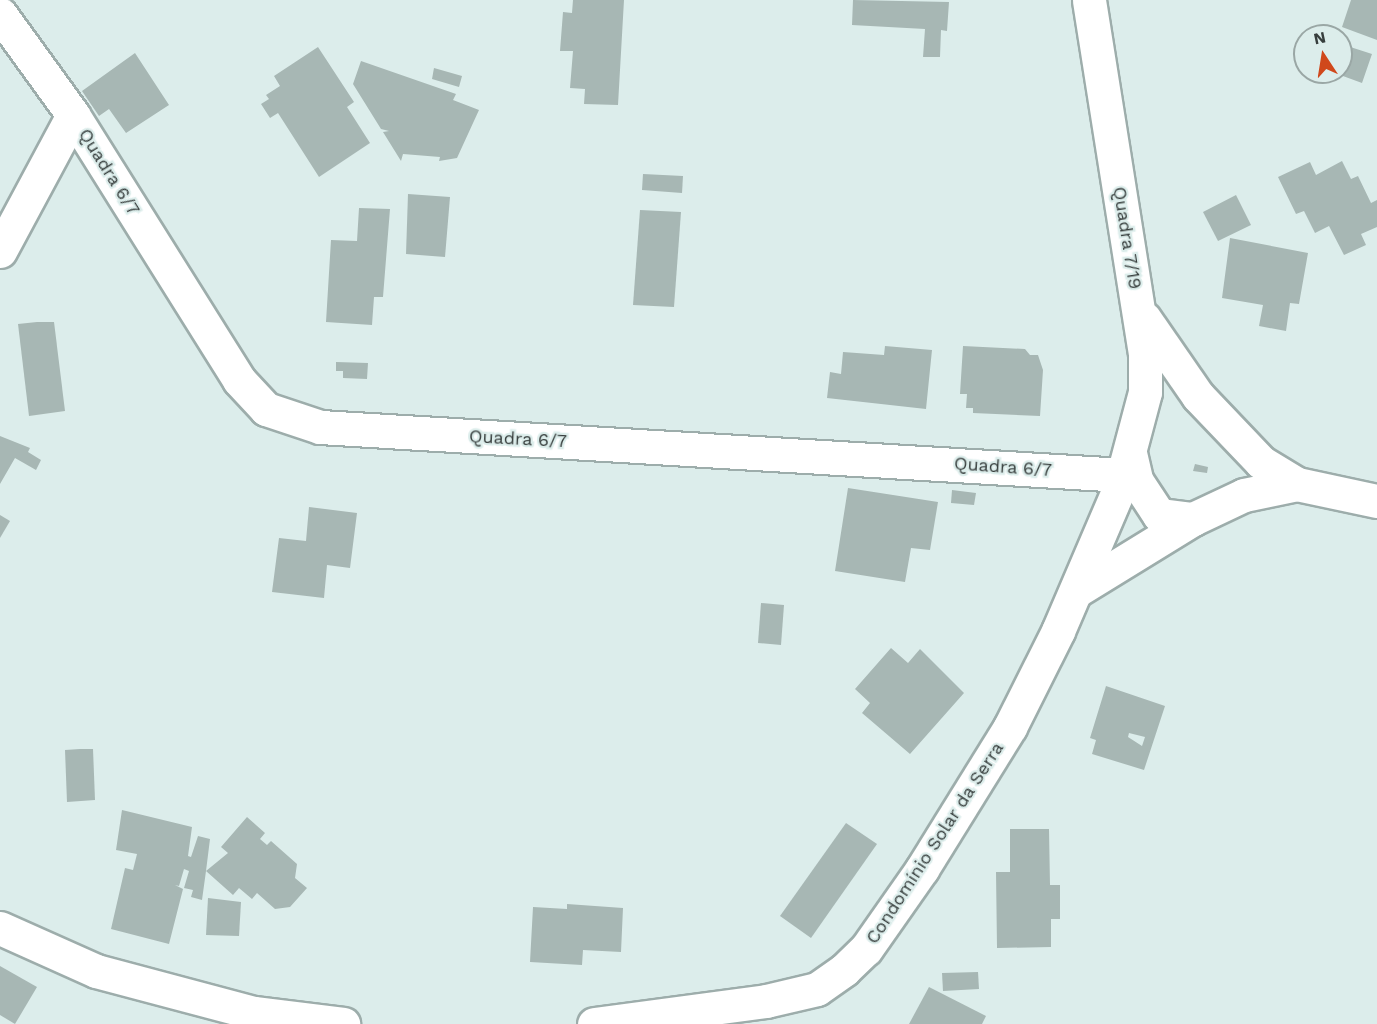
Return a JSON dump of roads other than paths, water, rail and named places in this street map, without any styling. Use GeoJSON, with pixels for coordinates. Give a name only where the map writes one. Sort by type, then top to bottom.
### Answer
{"type":"FeatureCollection","features":[{"type":"Feature","properties":{"kind":"street","name":"Quadra 7/19"},"geometry":{"type":"LineString","coordinates":[[1089,0],[1145,354],[1131,451]]}},
{"type":"Feature","properties":{"kind":"street","name":"Quadra 6/7"},"geometry":{"type":"LineString","coordinates":[[0,14],[73,115],[239,380],[266,409],[320,427],[1131,451]]}},
{"type":"Feature","properties":{"kind":"street"},"geometry":{"type":"LineString","coordinates":[[0,250],[73,115]]}},
{"type":"Feature","properties":{"kind":"street"},"geometry":{"type":"LineString","coordinates":[[1139,312],[1198,396],[1261,462],[1297,484],[1377,501]]}},
{"type":"Feature","properties":{"kind":"street"},"geometry":{"type":"LineString","coordinates":[[1193,519],[1159,515],[1136,480],[1131,451],[1159,405],[1181,395],[1198,396]]}},
{"type":"Feature","properties":{"kind":"street","name":"Condomínio Solar da Serra"},"geometry":{"type":"LineString","coordinates":[[594,1024],[766,1001],[817,989],[844,970],[866,949],[922,869],[1010,727],[1076,591],[1131,451]]}},
{"type":"Feature","properties":{"kind":"street"},"geometry":{"type":"LineString","coordinates":[[1076,591],[1193,519],[1244,495],[1297,484]]}},
{"type":"Feature","properties":{"kind":"street"},"geometry":{"type":"LineString","coordinates":[[0,928],[96,970],[260,1018],[343,1024]]}}]}
